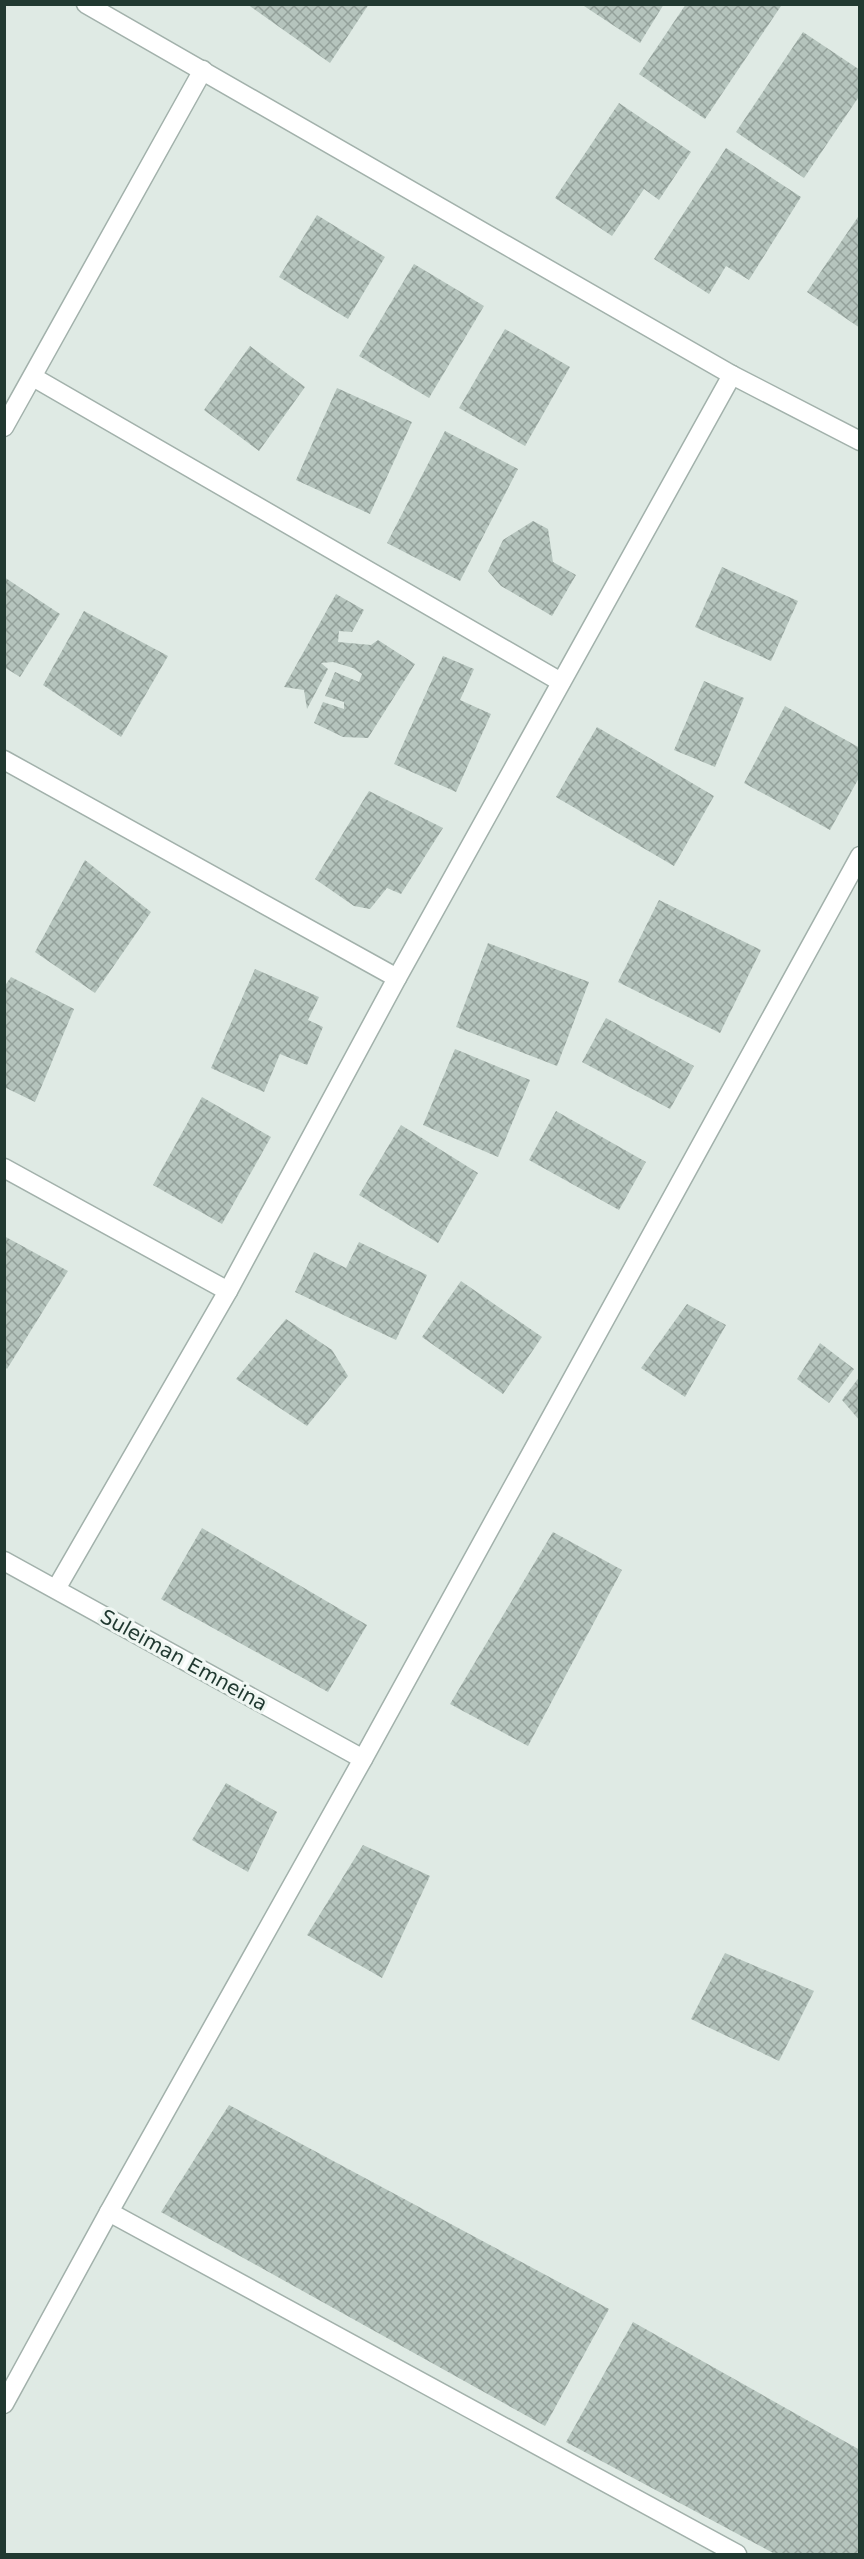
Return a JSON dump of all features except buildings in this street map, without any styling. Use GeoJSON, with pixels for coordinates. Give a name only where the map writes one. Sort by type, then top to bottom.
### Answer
{"type":"FeatureCollection","features":[{"type":"Feature","properties":{"kind":"street"},"geometry":{"type":"LineString","coordinates":[[86,4],[732,375],[860,441]]}},
{"type":"Feature","properties":{"kind":"street"},"geometry":{"type":"LineString","coordinates":[[4,427],[203,70]]}},
{"type":"Feature","properties":{"kind":"street"},"geometry":{"type":"LineString","coordinates":[[56,1589],[228,1291],[397,978],[732,375]]}},
{"type":"Feature","properties":{"kind":"street"},"geometry":{"type":"LineString","coordinates":[[33,377],[561,682]]}},
{"type":"Feature","properties":{"kind":"street"},"geometry":{"type":"LineString","coordinates":[[4,760],[397,978]]}},
{"type":"Feature","properties":{"kind":"street"},"geometry":{"type":"LineString","coordinates":[[4,2404],[363,1759],[860,856]]}},
{"type":"Feature","properties":{"kind":"street"},"geometry":{"type":"LineString","coordinates":[[4,1168],[228,1291]]}},
{"type":"Feature","properties":{"kind":"street","name":"Suleiman Emneina"},"geometry":{"type":"LineString","coordinates":[[4,1562],[363,1759]]}},
{"type":"Feature","properties":{"kind":"street"},"geometry":{"type":"LineString","coordinates":[[110,2212],[737,2554]]}}]}
